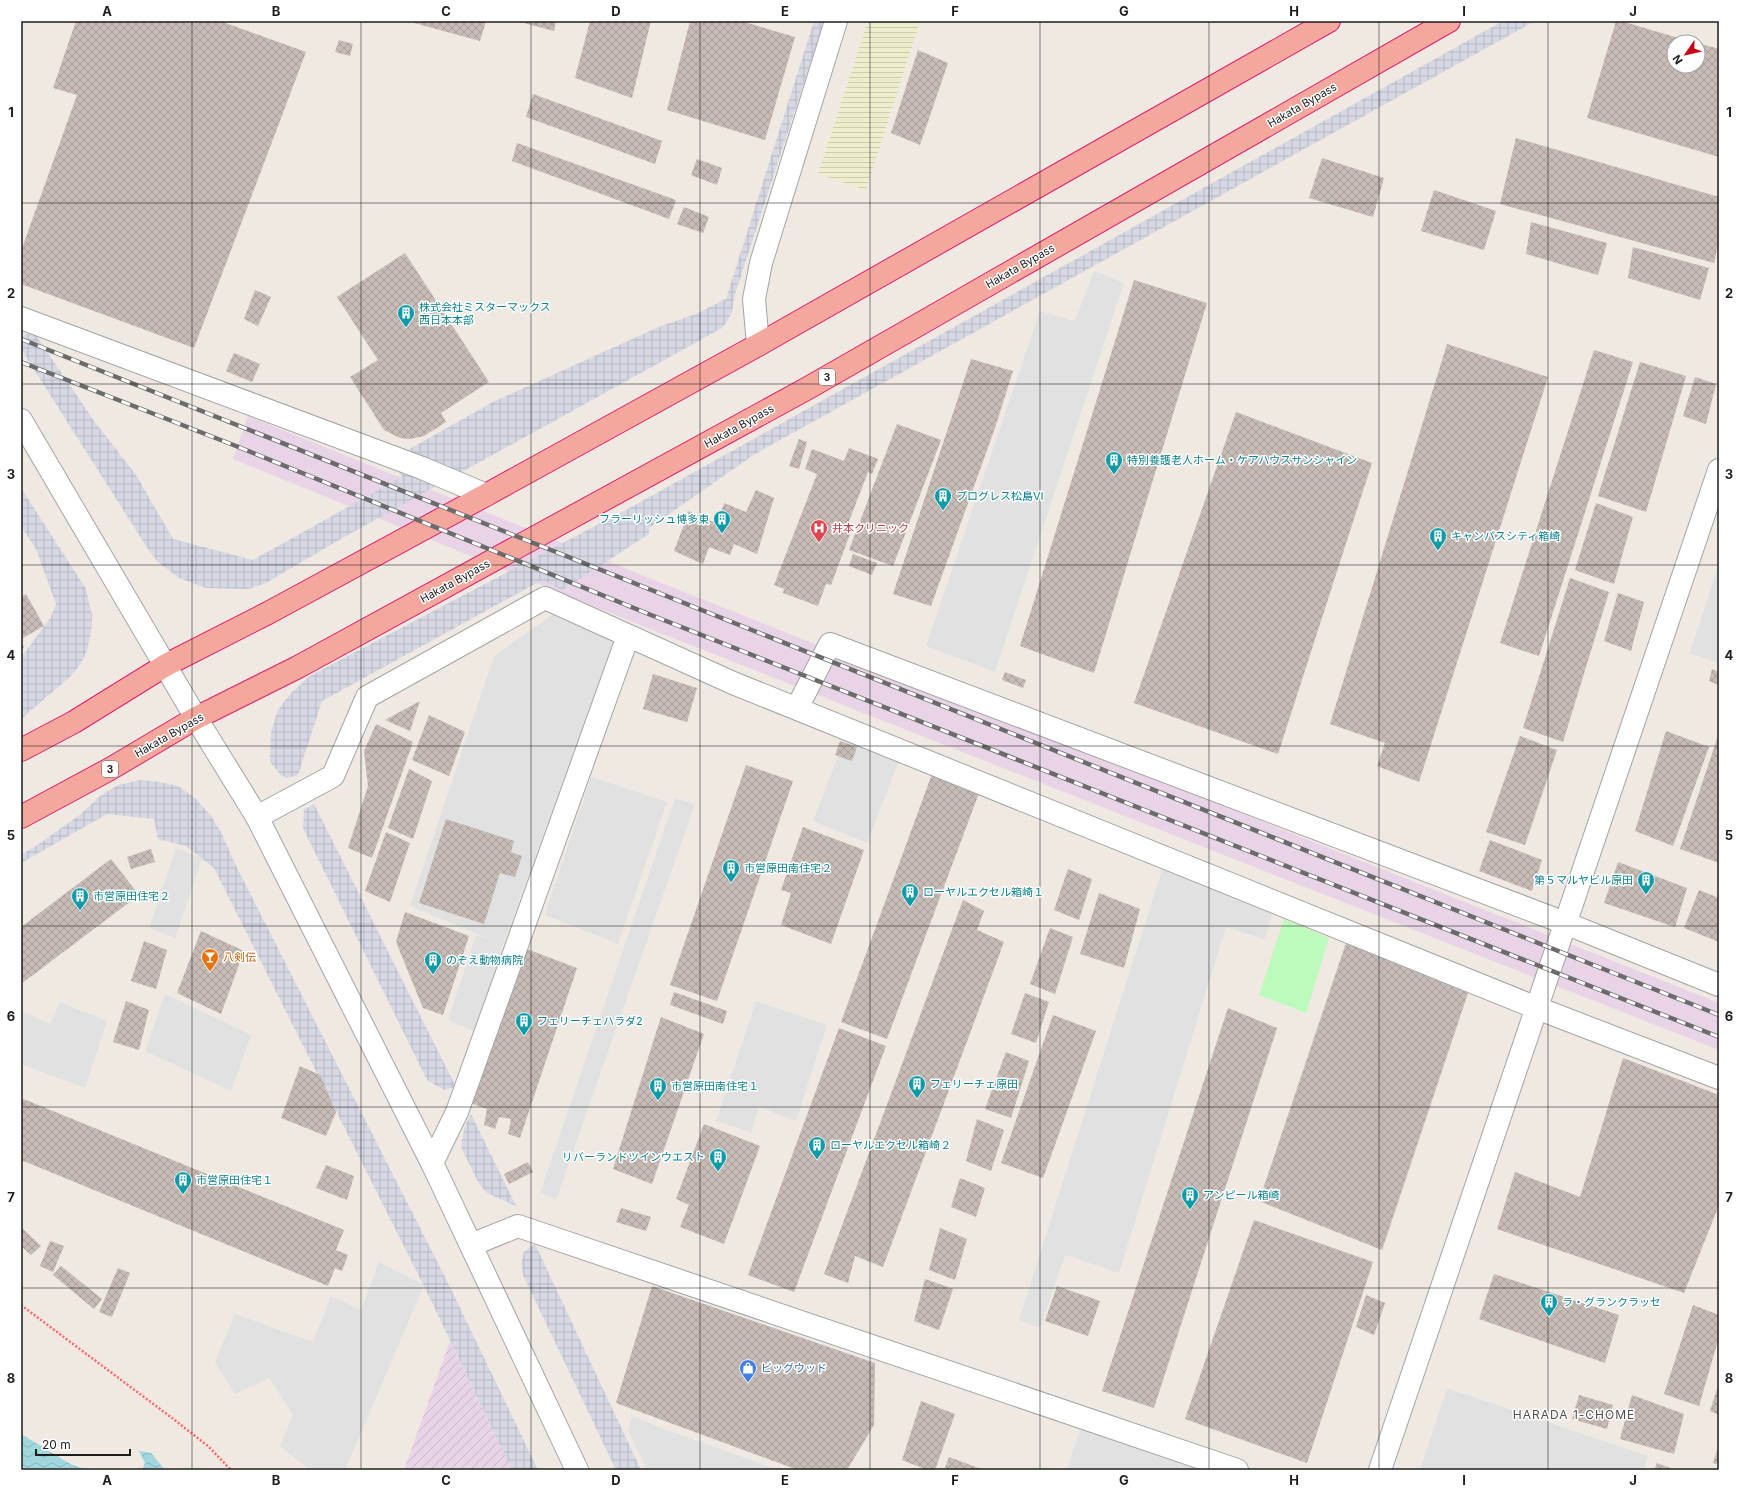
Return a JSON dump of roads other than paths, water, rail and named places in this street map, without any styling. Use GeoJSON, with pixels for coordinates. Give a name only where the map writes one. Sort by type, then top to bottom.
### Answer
{"type":"FeatureCollection","features":[{"type":"Feature","properties":{"kind":"highway"},"geometry":{"type":"LineString","coordinates":[[21,750],[74,722],[166,665],[486,495],[758,345],[1329,21]]}},
{"type":"Feature","properties":{"kind":"highway","name":"Hakata Bypass"},"geometry":{"type":"LineString","coordinates":[[21,817],[110,769],[196,718],[298,667],[800,392],[1449,21]]}},
{"type":"Feature","properties":{"kind":"street"},"geometry":{"type":"LineString","coordinates":[[758,345],[754,299],[761,263],[836,21]]}},
{"type":"Feature","properties":{"kind":"street"},"geometry":{"type":"LineString","coordinates":[[21,318],[422,468],[486,495]]}},
{"type":"Feature","properties":{"kind":"street"},"geometry":{"type":"LineString","coordinates":[[21,420],[196,718],[257,818],[432,1162],[577,1470]]}},
{"type":"Feature","properties":{"kind":"street"},"geometry":{"type":"LineString","coordinates":[[1380,1470],[1719,470]]}},
{"type":"Feature","properties":{"kind":"street"},"geometry":{"type":"LineString","coordinates":[[257,818],[333,776],[366,697],[545,598],[733,683],[1537,1008],[1719,1078]]}},
{"type":"Feature","properties":{"kind":"street"},"geometry":{"type":"LineString","coordinates":[[432,1162],[457,1112],[628,636]]}},
{"type":"Feature","properties":{"kind":"street"},"geometry":{"type":"LineString","coordinates":[[796,708],[830,644],[1566,923],[1719,985]]}},
{"type":"Feature","properties":{"kind":"street"},"geometry":{"type":"LineString","coordinates":[[471,1245],[518,1226],[1237,1470]]}},
{"type":"Feature","properties":{"kind":"water"},"geometry":{"type":"Polygon","coordinates":[[[21,1434],[72,1465],[89,1470],[21,1470],[21,1434]]]}},
{"type":"Feature","properties":{"kind":"water"},"geometry":{"type":"Polygon","coordinates":[[[139,1451],[151,1453],[165,1470],[142,1470],[145,1463],[139,1451]]]}},
{"type":"Feature","properties":{"kind":"railway"},"geometry":{"type":"LineString","coordinates":[[21,339],[1719,1015]]}},
{"type":"Feature","properties":{"kind":"railway"},"geometry":{"type":"LineString","coordinates":[[21,362],[236,446],[651,615],[1719,1037]]}},
{"type":"Feature","properties":{"kind":"place","name":"株式会社ミスターマックス 西日本本部"},"geometry":{"type":"Point","coordinates":[406,328]}},
{"type":"Feature","properties":{"kind":"place","name":"特別養護老人ホーム・ケアハウスサンシャイン"},"geometry":{"type":"Point","coordinates":[1114,475]}},
{"type":"Feature","properties":{"kind":"place","name":"プログレス松島Ⅵ"},"geometry":{"type":"Point","coordinates":[943,511]}},
{"type":"Feature","properties":{"kind":"place","name":"フラーリッシュ博多東"},"geometry":{"type":"Point","coordinates":[722,534]}},
{"type":"Feature","properties":{"kind":"place","name":"井本クリニック"},"geometry":{"type":"Point","coordinates":[819,543]}},
{"type":"Feature","properties":{"kind":"place","name":"キャンパスシティ箱崎"},"geometry":{"type":"Point","coordinates":[1438,551]}},
{"type":"Feature","properties":{"kind":"place","name":"市営原田南住宅２"},"geometry":{"type":"Point","coordinates":[731,883]}},
{"type":"Feature","properties":{"kind":"place","name":"第５マルヤビル原田"},"geometry":{"type":"Point","coordinates":[1646,895]}},
{"type":"Feature","properties":{"kind":"place","name":"ローヤルエクセル箱崎１"},"geometry":{"type":"Point","coordinates":[910,907]}},
{"type":"Feature","properties":{"kind":"place","name":"市営原田住宅２"},"geometry":{"type":"Point","coordinates":[80,911]}},
{"type":"Feature","properties":{"kind":"place","name":"八剣伝"},"geometry":{"type":"Point","coordinates":[210,972]}},
{"type":"Feature","properties":{"kind":"place","name":"のぞえ動物病院"},"geometry":{"type":"Point","coordinates":[433,975]}},
{"type":"Feature","properties":{"kind":"place","name":"フェリーチェハラダ2"},"geometry":{"type":"Point","coordinates":[524,1036]}},
{"type":"Feature","properties":{"kind":"place","name":"フェリーチェ原田"},"geometry":{"type":"Point","coordinates":[917,1099]}},
{"type":"Feature","properties":{"kind":"place","name":"市営原田南住宅１"},"geometry":{"type":"Point","coordinates":[658,1101]}},
{"type":"Feature","properties":{"kind":"place","name":"ローヤルエクセル箱崎２"},"geometry":{"type":"Point","coordinates":[817,1160]}},
{"type":"Feature","properties":{"kind":"place","name":"リバーランドツインウエスト"},"geometry":{"type":"Point","coordinates":[718,1172]}},
{"type":"Feature","properties":{"kind":"place","name":"市営原田住宅１"},"geometry":{"type":"Point","coordinates":[183,1195]}},
{"type":"Feature","properties":{"kind":"place","name":"アンピール箱崎"},"geometry":{"type":"Point","coordinates":[1190,1210]}},
{"type":"Feature","properties":{"kind":"place","name":"ラ・グランクラッセ"},"geometry":{"type":"Point","coordinates":[1549,1317]}},
{"type":"Feature","properties":{"kind":"place","name":"ビッグウッド"},"geometry":{"type":"Point","coordinates":[748,1383]}},
{"type":"Feature","properties":{"kind":"district","name":"HARADA 1-CHOME"},"geometry":{"type":"Point","coordinates":[1574,1414]}}]}
